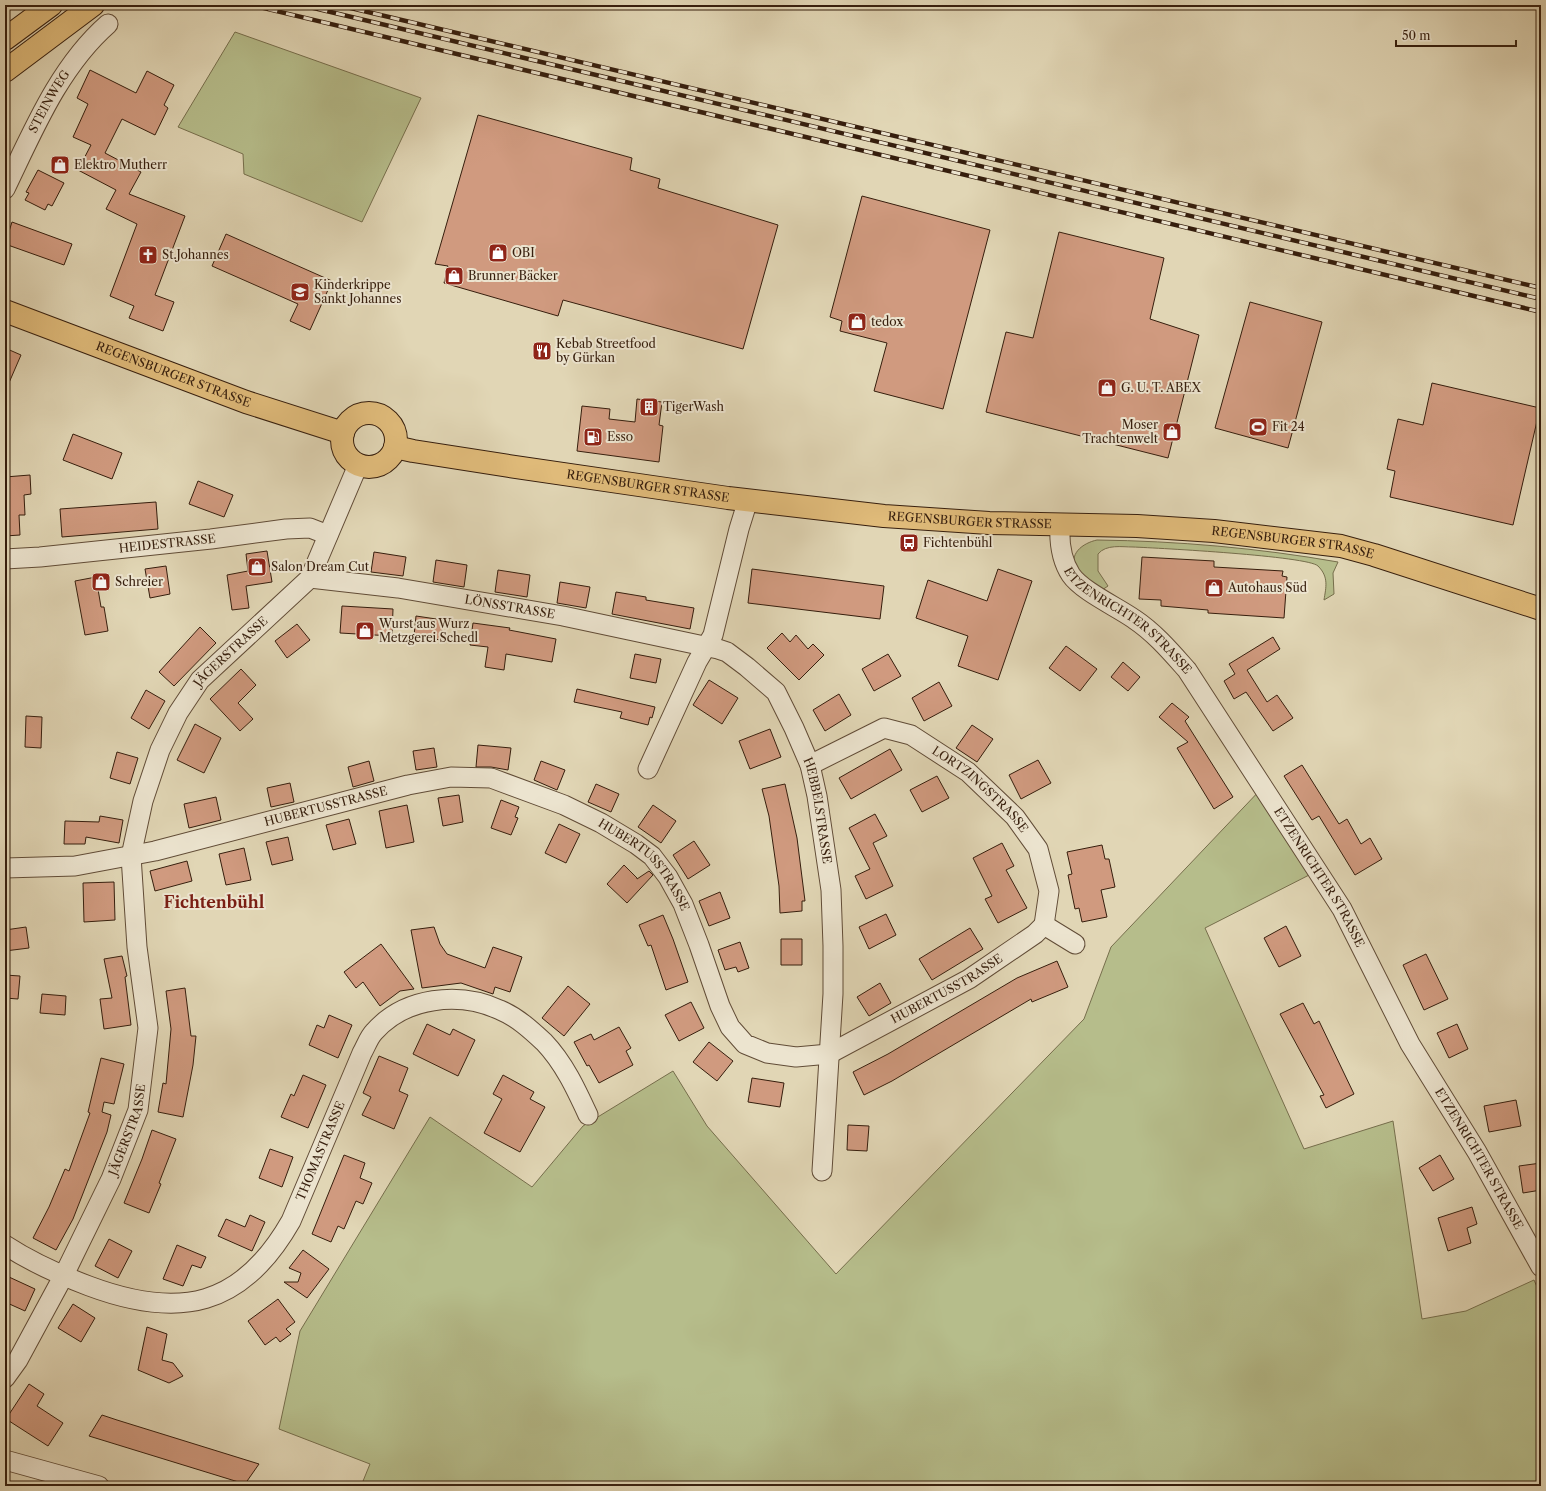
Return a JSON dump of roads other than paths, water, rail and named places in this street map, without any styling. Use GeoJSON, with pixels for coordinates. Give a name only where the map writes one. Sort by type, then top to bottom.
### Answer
{"type":"FeatureCollection","features":[{"type":"Feature","properties":{"kind":"main road"},"geometry":{"type":"LineString","coordinates":[[5,39],[51,5]]}},
{"type":"Feature","properties":{"kind":"main road"},"geometry":{"type":"LineString","coordinates":[[5,71],[93,5]]}},
{"type":"Feature","properties":{"kind":"main road","name":"REGENSBURGER STRASSE"},"geometry":{"type":"LineString","coordinates":[[5,311],[246,402],[343,433]]}},
{"type":"Feature","properties":{"kind":"main road"},"geometry":{"type":"LineString","coordinates":[[359,414],[376,414],[383,417],[392,426],[396,438],[395,446],[387,460],[381,464],[373,467],[358,465],[350,459],[345,452],[342,443],[343,433],[346,425],[359,414]]}},
{"type":"Feature","properties":{"kind":"main road","name":"REGENSBURGER STRASSE"},"geometry":{"type":"LineString","coordinates":[[395,446],[413,451],[509,466],[748,500],[892,517],[989,523],[1137,526],[1219,532],[1341,546],[1374,555],[1540,609]]}},
{"type":"Feature","properties":{"kind":"street","name":"STEINWEG"},"geometry":{"type":"LineString","coordinates":[[5,189],[60,80],[92,39],[108,24]]}},
{"type":"Feature","properties":{"kind":"street","name":"JÄGERSTRASSE"},"geometry":{"type":"LineString","coordinates":[[5,1378],[18,1360],[64,1275],[111,1179],[138,1110],[148,1028],[137,947],[132,856],[143,801],[160,750],[178,713],[200,680],[310,578],[358,465]]}},
{"type":"Feature","properties":{"kind":"street"},"geometry":{"type":"LineString","coordinates":[[648,769],[697,662],[708,646],[716,625],[739,529],[748,500]]}},
{"type":"Feature","properties":{"kind":"street","name":"ETZENRICHTER STRASSE"},"geometry":{"type":"LineString","coordinates":[[1060,524],[1061,552],[1071,575],[1080,583],[1146,628],[1161,641],[1187,670],[1313,864],[1342,909],[1410,1044],[1477,1152],[1541,1267]]}},
{"type":"Feature","properties":{"kind":"street","name":"HEIDESTRASSE"},"geometry":{"type":"LineString","coordinates":[[5,559],[40,557],[196,541],[286,529],[310,528],[328,536]]}},
{"type":"Feature","properties":{"kind":"street","name":"LÖNSSTRASSE"},"geometry":{"type":"LineString","coordinates":[[310,578],[398,588],[548,613],[708,646]]}},
{"type":"Feature","properties":{"kind":"street","name":"HEBBELSTRASSE"},"geometry":{"type":"LineString","coordinates":[[708,646],[727,652],[776,692],[794,728],[810,766],[823,826],[831,890],[833,994],[822,1171]]}},
{"type":"Feature","properties":{"kind":"street","name":"LORTZINGSTRASSE"},"geometry":{"type":"LineString","coordinates":[[810,766],[884,728],[911,735],[968,772],[1016,817],[1038,849],[1049,891],[1044,925]]}},
{"type":"Feature","properties":{"kind":"street","name":"HUBERTUSSTRASSE"},"geometry":{"type":"LineString","coordinates":[[132,856],[408,785],[451,777],[491,778],[564,805],[601,823],[636,844],[652,856],[668,877],[683,904],[720,1006],[730,1027],[745,1044],[767,1053],[796,1057],[829,1054],[969,979],[1035,934],[1044,925]]}},
{"type":"Feature","properties":{"kind":"street"},"geometry":{"type":"LineString","coordinates":[[5,868],[75,866],[132,856]]}},
{"type":"Feature","properties":{"kind":"street"},"geometry":{"type":"LineString","coordinates":[[1044,925],[1075,944]]}},
{"type":"Feature","properties":{"kind":"street","name":"THOMASTRASSE"},"geometry":{"type":"LineString","coordinates":[[5,1245],[22,1256],[64,1275],[106,1292],[134,1300],[162,1304],[188,1304],[214,1297],[237,1285],[258,1268],[278,1245],[292,1220],[362,1053],[373,1032],[390,1017],[409,1007],[432,1000],[452,999],[485,1004],[501,1010],[518,1020],[545,1043],[561,1062],[588,1115]]}},
{"type":"Feature","properties":{"kind":"street"},"geometry":{"type":"LineString","coordinates":[[5,1460],[99,1486]]}},
{"type":"Feature","properties":{"kind":"railway"},"geometry":{"type":"LineString","coordinates":[[251,5],[1541,312]]}},
{"type":"Feature","properties":{"kind":"railway"},"geometry":{"type":"LineString","coordinates":[[301,5],[1541,299]]}},
{"type":"Feature","properties":{"kind":"railway"},"geometry":{"type":"LineString","coordinates":[[338,5],[1541,288]]}},
{"type":"Feature","properties":{"kind":"place","name":"Elektro Mutherr"},"geometry":{"type":"Point","coordinates":[60,165]}},
{"type":"Feature","properties":{"kind":"place","name":"OBI"},"geometry":{"type":"Point","coordinates":[498,253]}},
{"type":"Feature","properties":{"kind":"place","name":"St.Johannes"},"geometry":{"type":"Point","coordinates":[148,255]}},
{"type":"Feature","properties":{"kind":"place","name":"Brunner Bäcker"},"geometry":{"type":"Point","coordinates":[454,276]}},
{"type":"Feature","properties":{"kind":"place","name":"Kinderkrippe Sankt Johannes"},"geometry":{"type":"Point","coordinates":[300,292]}},
{"type":"Feature","properties":{"kind":"place","name":"tedox"},"geometry":{"type":"Point","coordinates":[857,322]}},
{"type":"Feature","properties":{"kind":"place","name":"Kebab Streetfood by Gürkan"},"geometry":{"type":"Point","coordinates":[542,351]}},
{"type":"Feature","properties":{"kind":"place","name":"G. U. T. ABEX"},"geometry":{"type":"Point","coordinates":[1107,388]}},
{"type":"Feature","properties":{"kind":"place","name":"TigerWash"},"geometry":{"type":"Point","coordinates":[649,407]}},
{"type":"Feature","properties":{"kind":"place","name":"Fit 24"},"geometry":{"type":"Point","coordinates":[1258,427]}},
{"type":"Feature","properties":{"kind":"place","name":"Moser Trachtenwelt"},"geometry":{"type":"Point","coordinates":[1172,432]}},
{"type":"Feature","properties":{"kind":"place","name":"Esso"},"geometry":{"type":"Point","coordinates":[593,437]}},
{"type":"Feature","properties":{"kind":"place","name":"Fichtenbühl"},"geometry":{"type":"Point","coordinates":[909,543]}},
{"type":"Feature","properties":{"kind":"place","name":"Salon Dream Cut"},"geometry":{"type":"Point","coordinates":[257,567]}},
{"type":"Feature","properties":{"kind":"place","name":"Schreier"},"geometry":{"type":"Point","coordinates":[101,582]}},
{"type":"Feature","properties":{"kind":"place","name":"Autohaus Süd"},"geometry":{"type":"Point","coordinates":[1214,588]}},
{"type":"Feature","properties":{"kind":"place","name":"Wurst aus Wurz Metzgerei Schedl"},"geometry":{"type":"Point","coordinates":[365,631]}},
{"type":"Feature","properties":{"kind":"district","name":"Fichtenbühl"},"geometry":{"type":"Point","coordinates":[214,902]}}]}
